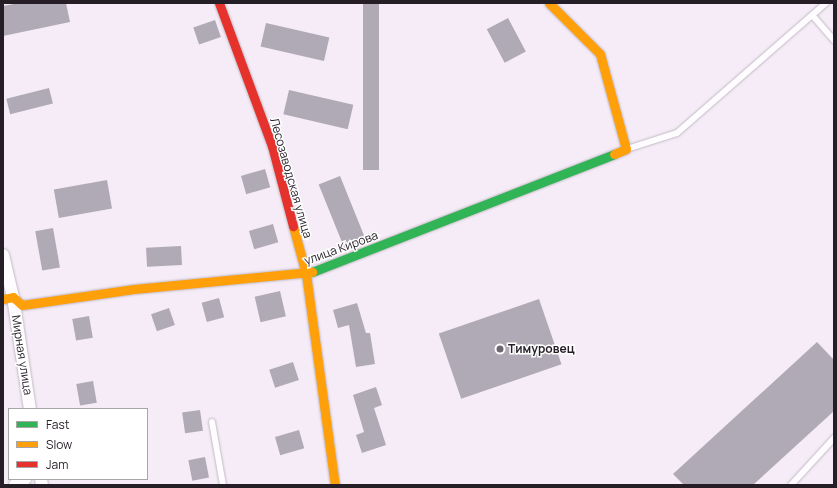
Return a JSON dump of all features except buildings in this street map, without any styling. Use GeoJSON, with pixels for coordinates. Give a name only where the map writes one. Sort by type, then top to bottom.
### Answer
{"type":"FeatureCollection","features":[{"type":"Feature","properties":{"kind":"street","name":"Лесозаводская улица"},"geometry":{"type":"LineString","coordinates":[[219,3],[272,146],[306,274],[335,485]]}},
{"type":"Feature","properties":{"kind":"street"},"geometry":{"type":"LineString","coordinates":[[549,3],[600,54],[626,149]]}},
{"type":"Feature","properties":{"kind":"street","name":"улица Кирова"},"geometry":{"type":"LineString","coordinates":[[8,298],[22,305],[134,289],[306,274],[626,149]]}},
{"type":"Feature","properties":{"kind":"street","name":"Мирная улица"},"geometry":{"type":"LineString","coordinates":[[3,255],[8,298],[30,408]]}},
{"type":"Feature","properties":{"kind":"street"},"geometry":{"type":"LineString","coordinates":[[14,485],[23,480]]}},
{"type":"Feature","properties":{"kind":"lane"},"geometry":{"type":"LineString","coordinates":[[626,149],[677,133],[813,16],[826,3]]}},
{"type":"Feature","properties":{"kind":"lane"},"geometry":{"type":"LineString","coordinates":[[813,16],[834,40]]}},
{"type":"Feature","properties":{"kind":"lane"},"geometry":{"type":"LineString","coordinates":[[212,422],[223,485]]}},
{"type":"Feature","properties":{"kind":"lane"},"geometry":{"type":"LineString","coordinates":[[791,485],[834,438]]}},
{"type":"Feature","properties":{"kind":"traffic: fast"},"geometry":{"type":"LineString","coordinates":[[312,272],[614,154]]}},
{"type":"Feature","properties":{"kind":"traffic: slow"},"geometry":{"type":"LineString","coordinates":[[549,3],[600,54],[626,149],[614,154]]}},
{"type":"Feature","properties":{"kind":"traffic: slow"},"geometry":{"type":"LineString","coordinates":[[293,226],[306,274],[335,485]]}},
{"type":"Feature","properties":{"kind":"traffic: slow"},"geometry":{"type":"LineString","coordinates":[[3,299],[13,297],[22,305],[134,289],[312,272]]}},
{"type":"Feature","properties":{"kind":"traffic: jam"},"geometry":{"type":"LineString","coordinates":[[219,3],[272,146],[293,226]]}},
{"type":"Feature","properties":{"kind":"place","name":"Тимуровец"},"geometry":{"type":"Point","coordinates":[500,349]}}]}
